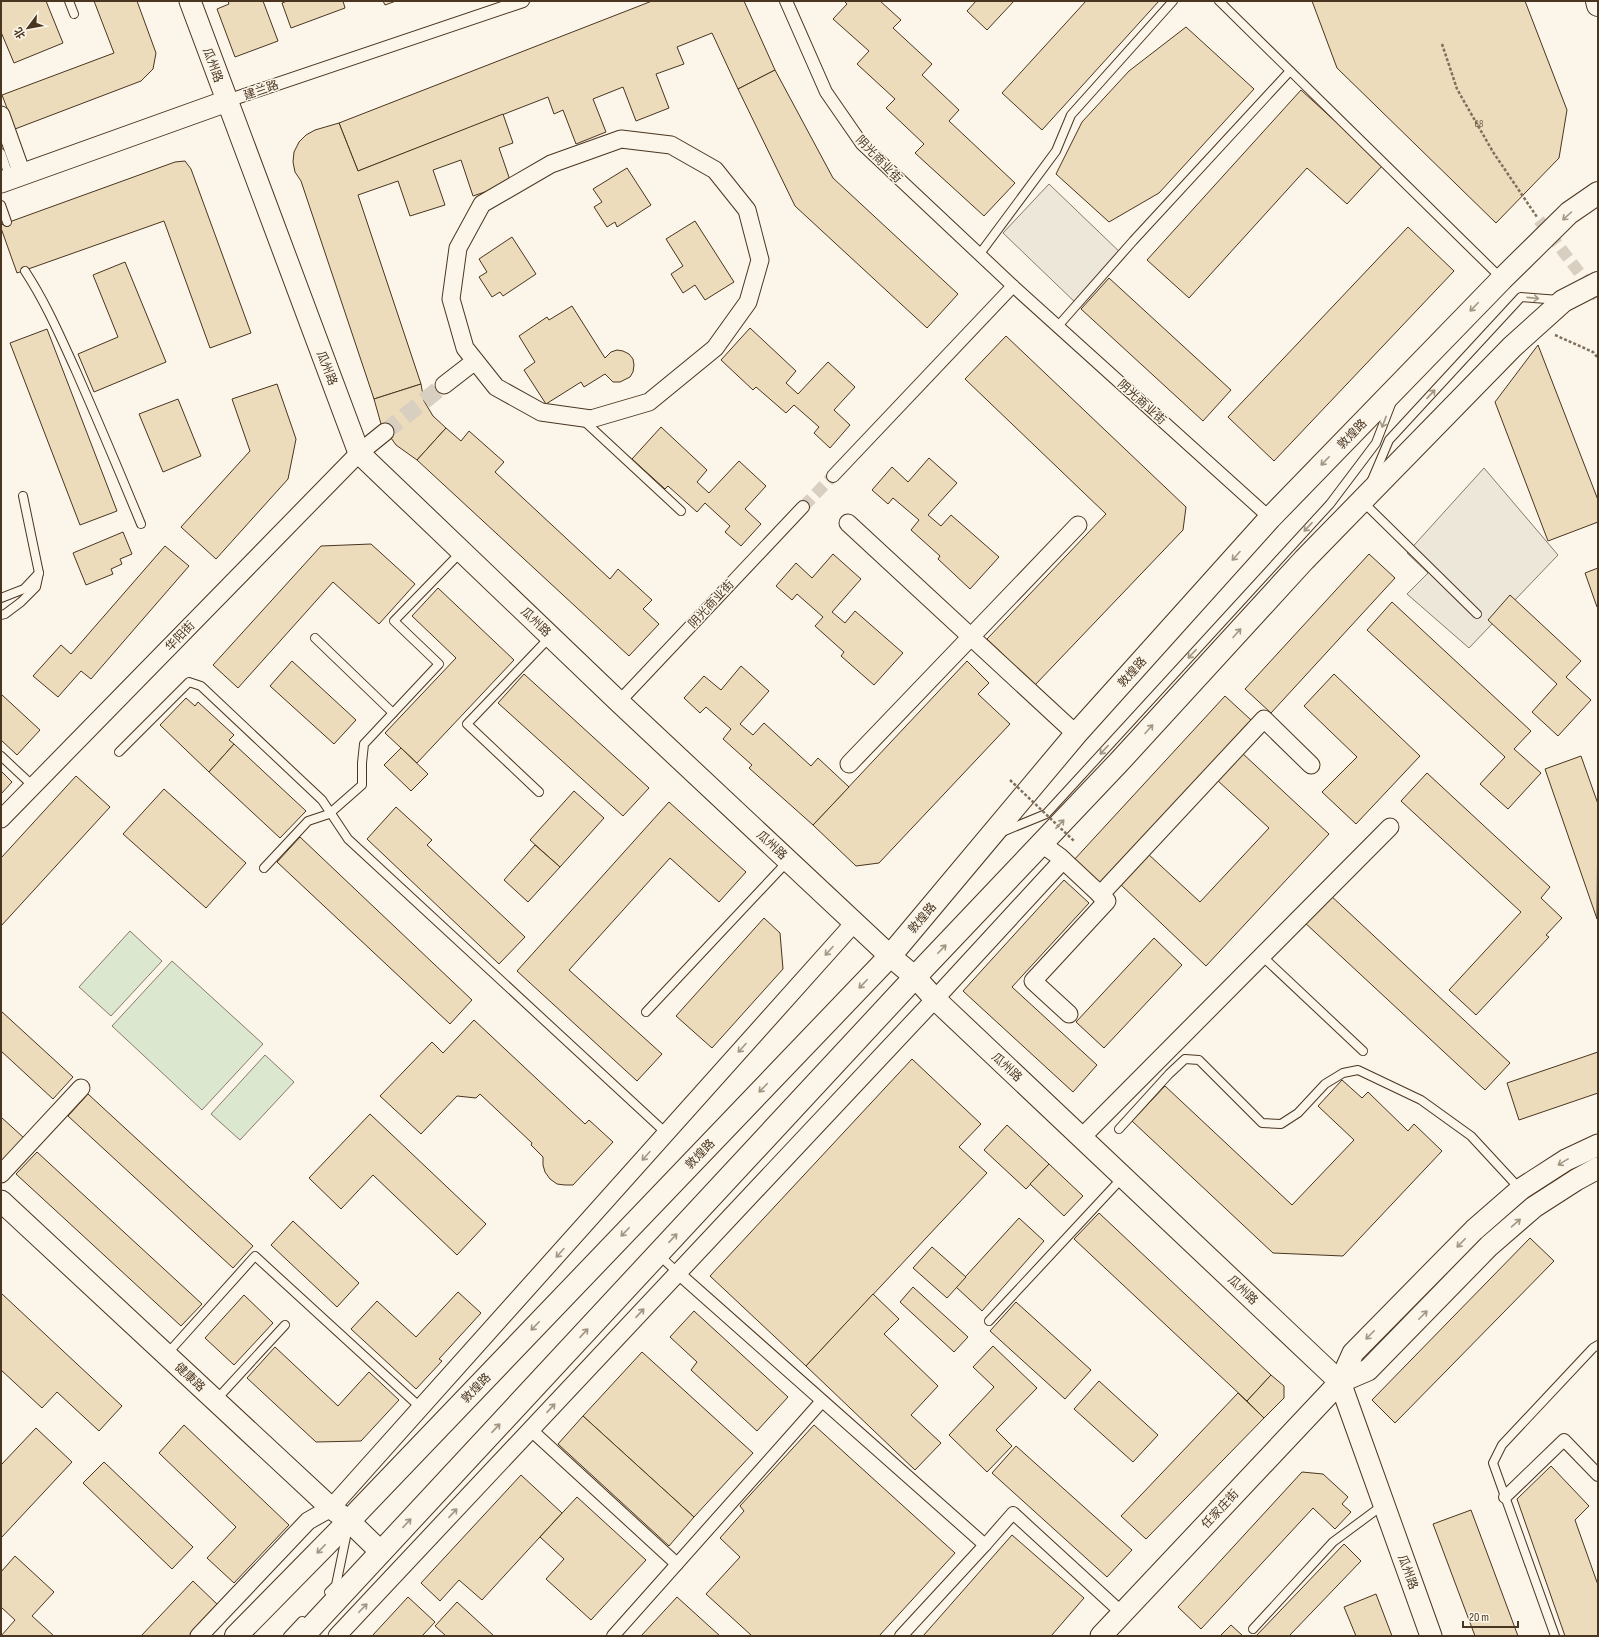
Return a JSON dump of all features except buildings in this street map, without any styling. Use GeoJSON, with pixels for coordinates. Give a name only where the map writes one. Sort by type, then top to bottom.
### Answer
{"type":"FeatureCollection","features":[{"type":"Feature","properties":{"kind":"main road"},"geometry":{"type":"LineString","coordinates":[[1597,1],[1598,5]]}},
{"type":"Feature","properties":{"kind":"main road","name":"敦煌路"},"geometry":{"type":"LineString","coordinates":[[236,1636],[349,1521],[890,956],[1076,734],[1270,518],[1502,279],[1570,213],[1598,193]]}},
{"type":"Feature","properties":{"kind":"main road"},"geometry":{"type":"LineString","coordinates":[[303,1636],[915,977],[1042,844],[1304,560],[1512,347],[1563,301],[1598,283]]}},
{"type":"Feature","properties":{"kind":"street","name":"瓜州路"},"geometry":{"type":"LineString","coordinates":[[190,1],[359,453],[619,702],[890,956],[915,977],[935,999],[1340,1382],[1431,1636]]}},
{"type":"Feature","properties":{"kind":"street","name":"建兰路"},"geometry":{"type":"LineString","coordinates":[[11,178],[227,101],[523,1]]}},
{"type":"Feature","properties":{"kind":"street","name":"阴光商业街"},"geometry":{"type":"LineString","coordinates":[[786,1],[826,92],[862,144],[979,255],[1270,518]]}},
{"type":"Feature","properties":{"kind":"street"},"geometry":{"type":"LineString","coordinates":[[1,115],[11,178]]}},
{"type":"Feature","properties":{"kind":"street"},"geometry":{"type":"LineString","coordinates":[[621,139],[671,145],[715,170],[747,210],[760,260],[748,302],[715,348],[649,402],[591,419],[579,417],[541,412],[496,387],[465,348],[452,299],[458,248],[482,204],[551,164],[621,139]]}},
{"type":"Feature","properties":{"kind":"street"},"geometry":{"type":"LineString","coordinates":[[833,476],[1013,286]]}},
{"type":"Feature","properties":{"kind":"street"},"geometry":{"type":"LineString","coordinates":[[444,385],[475,360]]}},
{"type":"Feature","properties":{"kind":"street","name":"华阳街"},"geometry":{"type":"LineString","coordinates":[[1,819],[359,453],[385,432]]}},
{"type":"Feature","properties":{"kind":"street","name":"阴光商业街"},"geometry":{"type":"LineString","coordinates":[[619,702],[803,507]]}},
{"type":"Feature","properties":{"kind":"street"},"geometry":{"type":"LineString","coordinates":[[848,523],[1076,734]]}},
{"type":"Feature","properties":{"kind":"street"},"geometry":{"type":"LineString","coordinates":[[849,764],[1078,525]]}},
{"type":"Feature","properties":{"kind":"street"},"geometry":{"type":"LineString","coordinates":[[1100,895],[1264,719],[1311,765]]}},
{"type":"Feature","properties":{"kind":"street"},"geometry":{"type":"LineString","coordinates":[[1082,1137],[1390,827]]}},
{"type":"Feature","properties":{"kind":"street"},"geometry":{"type":"LineString","coordinates":[[1042,844],[1063,860],[1107,901],[1033,981],[1069,1014]]}},
{"type":"Feature","properties":{"kind":"street"},"geometry":{"type":"LineString","coordinates":[[337,1636],[935,999],[1063,860]]}},
{"type":"Feature","properties":{"kind":"street"},"geometry":{"type":"LineString","coordinates":[[199,1636],[308,1521],[331,1508],[855,922]]}},
{"type":"Feature","properties":{"kind":"street"},"geometry":{"type":"LineString","coordinates":[[1,1174],[81,1088]]}},
{"type":"Feature","properties":{"kind":"street"},"geometry":{"type":"LineString","coordinates":[[1340,1382],[1353,1353],[1474,1230],[1521,1189],[1566,1160],[1598,1146]]}},
{"type":"Feature","properties":{"kind":"street"},"geometry":{"type":"LineString","coordinates":[[1340,1382],[1368,1370],[1490,1246],[1534,1207],[1576,1180],[1598,1168]]}},
{"type":"Feature","properties":{"kind":"street","name":"健康路"},"geometry":{"type":"LineString","coordinates":[[1,1201],[331,1508],[349,1521],[381,1552]]}},
{"type":"Feature","properties":{"kind":"street"},"geometry":{"type":"LineString","coordinates":[[678,1273],[985,1545]]}},
{"type":"Feature","properties":{"kind":"street","name":"任家庄街"},"geometry":{"type":"LineString","coordinates":[[1101,1636],[1340,1382]]}},
{"type":"Feature","properties":{"kind":"street"},"geometry":{"type":"LineString","coordinates":[[613,1636],[822,1401]]}},
{"type":"Feature","properties":{"kind":"street"},"geometry":{"type":"LineString","coordinates":[[531,1430],[677,1564]]}},
{"type":"Feature","properties":{"kind":"street"},"geometry":{"type":"LineString","coordinates":[[1505,1497],[1564,1440],[1598,1474]]}},
{"type":"Feature","properties":{"kind":"street"},"geometry":{"type":"LineString","coordinates":[[901,1636],[1013,1513],[1122,1614]]}},
{"type":"Feature","properties":{"kind":"lane"},"geometry":{"type":"LineString","coordinates":[[69,1],[74,14]]}},
{"type":"Feature","properties":{"kind":"lane"},"geometry":{"type":"LineString","coordinates":[[979,255],[1056,151],[1071,115],[1173,1]]}},
{"type":"Feature","properties":{"kind":"lane"},"geometry":{"type":"LineString","coordinates":[[1219,1],[1502,279]]}},
{"type":"Feature","properties":{"kind":"lane"},"geometry":{"type":"LineString","coordinates":[[1058,326],[1133,241],[1290,71]]}},
{"type":"Feature","properties":{"kind":"lane"},"geometry":{"type":"LineString","coordinates":[[1,153],[11,178]]}},
{"type":"Feature","properties":{"kind":"lane"},"geometry":{"type":"LineString","coordinates":[[1,205],[7,222]]}},
{"type":"Feature","properties":{"kind":"lane"},"geometry":{"type":"LineString","coordinates":[[25,271],[41,295],[53,321],[102,428],[141,524]]}},
{"type":"Feature","properties":{"kind":"lane"},"geometry":{"type":"LineString","coordinates":[[1477,614],[1364,498],[1388,440],[1521,297],[1563,301]]}},
{"type":"Feature","properties":{"kind":"lane"},"geometry":{"type":"LineString","coordinates":[[990,837],[1046,814],[1330,504],[1376,443],[1398,386]]}},
{"type":"Feature","properties":{"kind":"lane"},"geometry":{"type":"LineString","coordinates":[[579,417],[681,511]]}},
{"type":"Feature","properties":{"kind":"lane"},"geometry":{"type":"LineString","coordinates":[[1,615],[5,614],[22,602],[36,587],[39,572],[23,496]]}},
{"type":"Feature","properties":{"kind":"lane"},"geometry":{"type":"LineString","coordinates":[[264,868],[308,821],[329,814],[362,784],[364,744],[439,664],[394,621],[462,551]]}},
{"type":"Feature","properties":{"kind":"lane"},"geometry":{"type":"LineString","coordinates":[[1,598],[24,589],[39,572]]}},
{"type":"Feature","properties":{"kind":"lane"},"geometry":{"type":"LineString","coordinates":[[539,792],[467,724],[551,636]]}},
{"type":"Feature","properties":{"kind":"lane"},"geometry":{"type":"LineString","coordinates":[[315,638],[393,713]]}},
{"type":"Feature","properties":{"kind":"lane"},"geometry":{"type":"LineString","coordinates":[[119,752],[189,682],[201,686],[322,800],[329,814],[348,839],[666,1133]]}},
{"type":"Feature","properties":{"kind":"lane"},"geometry":{"type":"LineString","coordinates":[[1,756],[33,786]]}},
{"type":"Feature","properties":{"kind":"lane"},"geometry":{"type":"LineString","coordinates":[[646,1012],[789,860]]}},
{"type":"Feature","properties":{"kind":"lane"},"geometry":{"type":"LineString","coordinates":[[1262,956],[1363,1051]]}},
{"type":"Feature","properties":{"kind":"lane"},"geometry":{"type":"LineString","coordinates":[[1119,1129],[1185,1060],[1198,1060],[1262,1123],[1275,1124],[1281,1124],[1298,1113],[1326,1084],[1343,1073],[1358,1070],[1421,1100],[1471,1136],[1521,1189]]}},
{"type":"Feature","properties":{"kind":"lane"},"geometry":{"type":"LineString","coordinates":[[989,1321],[1124,1177]]}},
{"type":"Feature","properties":{"kind":"lane"},"geometry":{"type":"LineString","coordinates":[[658,1254],[678,1273]]}},
{"type":"Feature","properties":{"kind":"lane"},"geometry":{"type":"LineString","coordinates":[[166,1355],[255,1256],[421,1408]]}},
{"type":"Feature","properties":{"kind":"lane"},"geometry":{"type":"LineString","coordinates":[[215,1400],[285,1325]]}},
{"type":"Feature","properties":{"kind":"lane"},"geometry":{"type":"LineString","coordinates":[[1555,1636],[1493,1463],[1502,1444],[1593,1348],[1598,1345]]}},
{"type":"Feature","properties":{"kind":"lane"},"geometry":{"type":"LineString","coordinates":[[1253,1629],[1333,1542],[1384,1505]]}},
{"type":"Feature","properties":{"kind":"lane"},"geometry":{"type":"LineString","coordinates":[[325,1596],[336,1584],[349,1521]]}},
{"type":"Feature","properties":{"kind":"lane"},"geometry":{"type":"LineString","coordinates":[[288,1636],[309,1613]]}},
{"type":"Feature","properties":{"kind":"path"},"geometry":{"type":"LineString","coordinates":[[1442,44],[1457,89],[1493,152],[1539,220]]}},
{"type":"Feature","properties":{"kind":"path"},"geometry":{"type":"LineString","coordinates":[[1535,327],[1593,352],[1598,358]]}},
{"type":"Feature","properties":{"kind":"path"},"geometry":{"type":"LineString","coordinates":[[1010,780],[1074,841]]}},
{"type":"Feature","properties":{"kind":"green space"},"geometry":{"type":"Polygon","coordinates":[[[130,931],[162,961],[111,1016],[79,987],[130,931]]]}},
{"type":"Feature","properties":{"kind":"green space"},"geometry":{"type":"Polygon","coordinates":[[[172,961],[263,1044],[202,1110],[112,1026],[172,961]]]}},
{"type":"Feature","properties":{"kind":"green space"},"geometry":{"type":"Polygon","coordinates":[[[265,1055],[294,1082],[240,1140],[211,1114],[265,1055]]]}},
{"type":"Feature","properties":{"kind":"shaded area"},"geometry":{"type":"Polygon","coordinates":[[[1049,184],[1125,257],[1079,306],[1003,233],[1049,184]]]}},
{"type":"Feature","properties":{"kind":"shaded area"},"geometry":{"type":"Polygon","coordinates":[[[1484,468],[1558,555],[1469,648],[1407,594],[1428,573],[1407,553],[1484,468]]]}},
{"type":"Feature","properties":{"kind":"tunnel"},"geometry":{"type":"LineString","coordinates":[[1539,220],[1598,297]]}},
{"type":"Feature","properties":{"kind":"tunnel"},"geometry":{"type":"LineString","coordinates":[[385,432],[444,385]]}},
{"type":"Feature","properties":{"kind":"tunnel"},"geometry":{"type":"LineString","coordinates":[[803,507],[833,476]]}}]}
